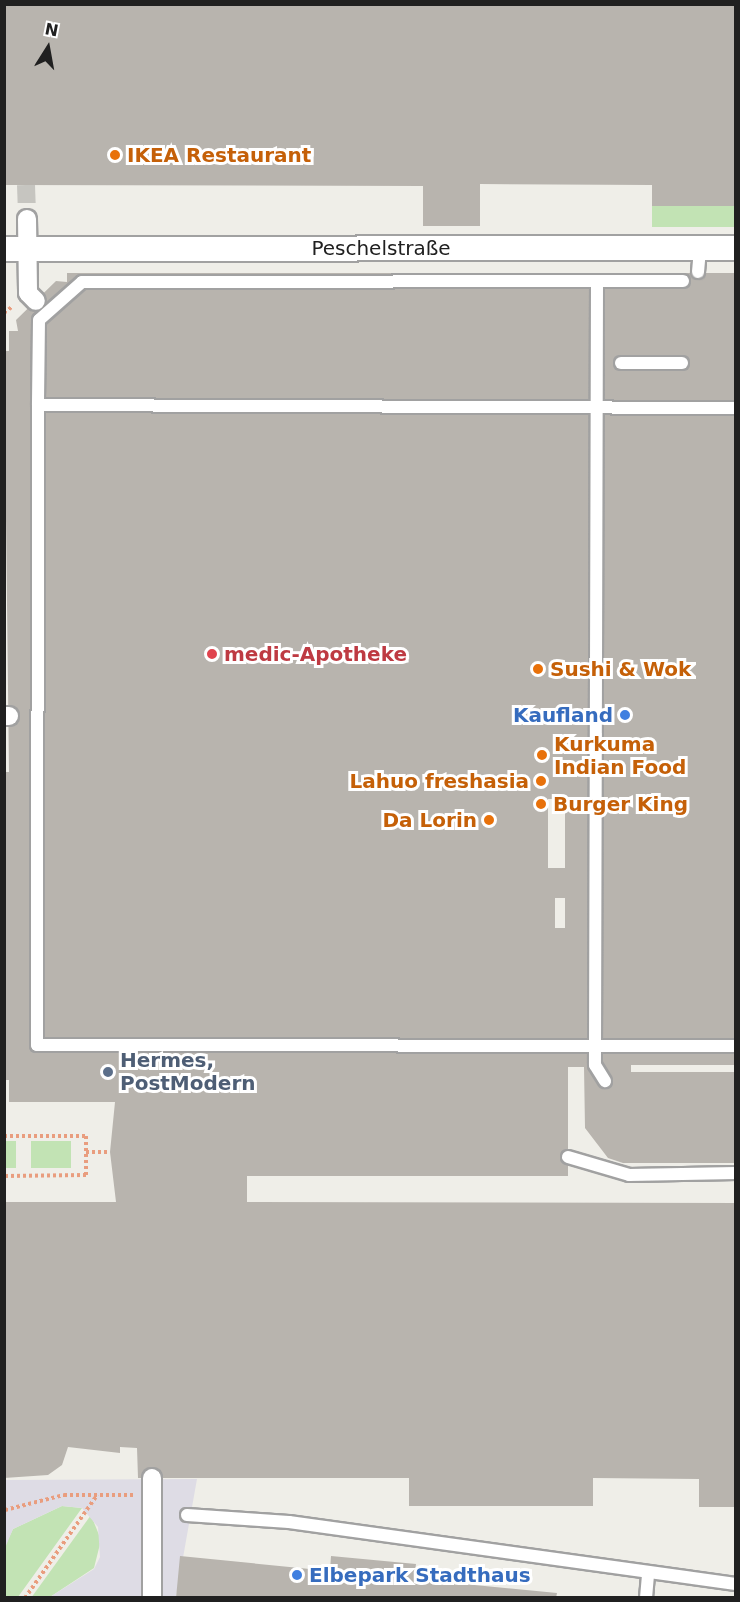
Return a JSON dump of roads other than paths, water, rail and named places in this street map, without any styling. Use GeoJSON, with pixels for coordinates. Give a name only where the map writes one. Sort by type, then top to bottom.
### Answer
{"type":"FeatureCollection","features":[{"type":"Feature","properties":{"kind":"street"},"geometry":{"type":"LineString","coordinates":[[27,219],[15,249],[28,293],[36,301]]}},
{"type":"Feature","properties":{"kind":"street","name":"Peschelstraße"},"geometry":{"type":"LineString","coordinates":[[15,249],[735,248]]}},
{"type":"Feature","properties":{"kind":"street"},"geometry":{"type":"LineString","coordinates":[[152,1486],[152,1598]]}},
{"type":"Feature","properties":{"kind":"lane"},"geometry":{"type":"LineString","coordinates":[[698,272],[700,248]]}},
{"type":"Feature","properties":{"kind":"lane"},"geometry":{"type":"LineString","coordinates":[[683,281],[597,285],[82,282],[39,320],[37,1045],[735,1046]]}},
{"type":"Feature","properties":{"kind":"lane"},"geometry":{"type":"LineString","coordinates":[[597,285],[595,1065],[605,1081]]}},
{"type":"Feature","properties":{"kind":"lane"},"geometry":{"type":"LineString","coordinates":[[621,363],[682,363]]}},
{"type":"Feature","properties":{"kind":"lane"},"geometry":{"type":"LineString","coordinates":[[38,405],[735,408]]}},
{"type":"Feature","properties":{"kind":"lane"},"geometry":{"type":"LineString","coordinates":[[568,1156],[629,1175],[735,1173]]}},
{"type":"Feature","properties":{"kind":"lane"},"geometry":{"type":"LineString","coordinates":[[187,1515],[289,1522],[735,1584]]}},
{"type":"Feature","properties":{"kind":"lane"},"geometry":{"type":"LineString","coordinates":[[646,1598],[648,1573]]}},
{"type":"Feature","properties":{"kind":"tunnel"},"geometry":{"type":"LineString","coordinates":[[26,185],[27,219]]}},
{"type":"Feature","properties":{"kind":"place","name":"IKEA Restaurant"},"geometry":{"type":"Point","coordinates":[115,155]}},
{"type":"Feature","properties":{"kind":"place","name":"medic-Apotheke"},"geometry":{"type":"Point","coordinates":[212,654]}},
{"type":"Feature","properties":{"kind":"place","name":"Sushi & Wok"},"geometry":{"type":"Point","coordinates":[538,669]}},
{"type":"Feature","properties":{"kind":"place","name":"Kaufland"},"geometry":{"type":"Point","coordinates":[625,715]}},
{"type":"Feature","properties":{"kind":"place","name":"Kurkuma Indian Food"},"geometry":{"type":"Point","coordinates":[542,755]}},
{"type":"Feature","properties":{"kind":"place","name":"Lahuo freshasia"},"geometry":{"type":"Point","coordinates":[541,781]}},
{"type":"Feature","properties":{"kind":"place","name":"Burger King"},"geometry":{"type":"Point","coordinates":[541,804]}},
{"type":"Feature","properties":{"kind":"place","name":"Da Lorin"},"geometry":{"type":"Point","coordinates":[489,820]}},
{"type":"Feature","properties":{"kind":"place","name":"Hermes, PostModern"},"geometry":{"type":"Point","coordinates":[108,1072]}},
{"type":"Feature","properties":{"kind":"place","name":"Elbepark Stadthaus"},"geometry":{"type":"Point","coordinates":[297,1575]}}]}
